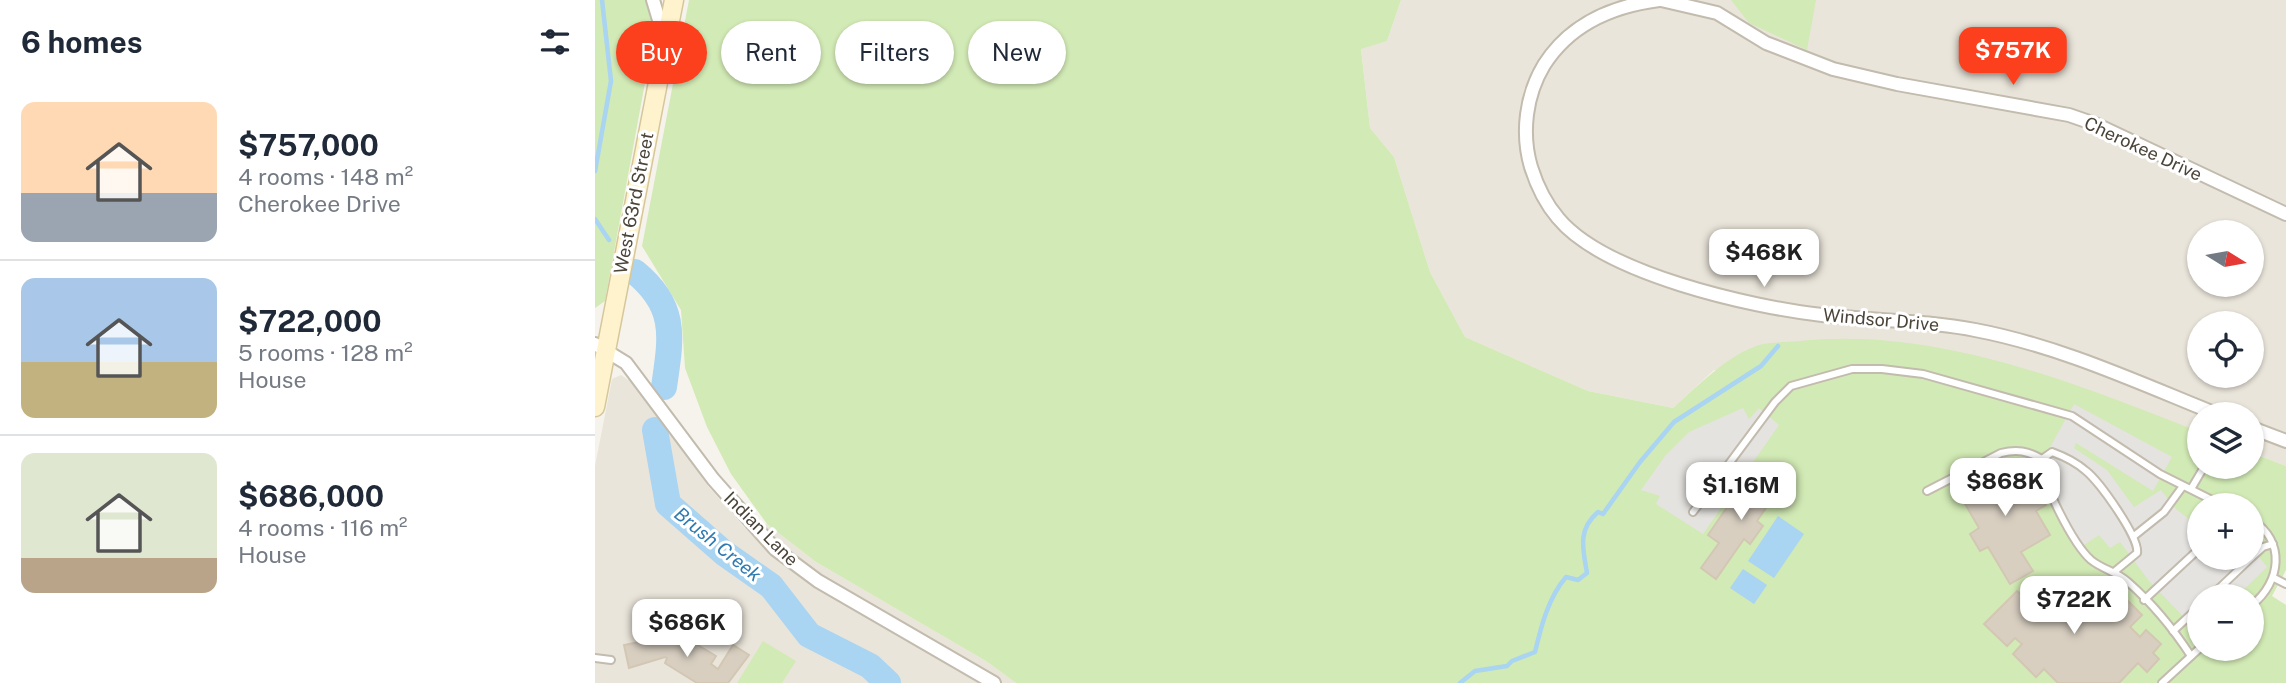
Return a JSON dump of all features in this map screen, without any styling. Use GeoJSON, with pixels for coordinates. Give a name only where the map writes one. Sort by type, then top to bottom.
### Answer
{"type":"FeatureCollection","features":[{"type":"Feature","properties":{"kind":"main road","name":"West 63rd Street"},"geometry":{"type":"LineString","coordinates":[[670,21],[674,0]]}},
{"type":"Feature","properties":{"kind":"main road","name":"West 63rd Street"},"geometry":{"type":"LineString","coordinates":[[595,407],[599,348],[657,84]]}},
{"type":"Feature","properties":{"kind":"street"},"geometry":{"type":"LineString","coordinates":[[653,0],[659,21]]}},
{"type":"Feature","properties":{"kind":"street","name":"Windsor Drive"},"geometry":{"type":"LineString","coordinates":[[1716,6],[1660,0],[1614,10],[1591,20],[1555,49],[1536,82],[1527,115],[1529,158],[1543,198],[1575,234],[1633,265],[1703,291],[1794,312],[1941,325],[2016,339],[2064,353],[2187,402]]}},
{"type":"Feature","properties":{"kind":"street","name":"Cherokee Drive"},"geometry":{"type":"LineString","coordinates":[[1716,6],[1766,43],[1833,69],[1897,85],[2069,115],[2095,124],[2286,214]]}},
{"type":"Feature","properties":{"kind":"street","name":"Indian Lane"},"geometry":{"type":"LineString","coordinates":[[599,348],[626,363],[720,488],[775,549],[818,581],[994,683]]}},
{"type":"Feature","properties":{"kind":"street"},"geometry":{"type":"LineString","coordinates":[[2264,433],[2286,441]]}},
{"type":"Feature","properties":{"kind":"lane"},"geometry":{"type":"LineString","coordinates":[[1693,512],[1775,402],[1791,386],[1818,376],[1852,369],[1882,369],[1923,374],[2072,416],[2160,474],[2199,493]]}},
{"type":"Feature","properties":{"kind":"lane"},"geometry":{"type":"LineString","coordinates":[[1927,491],[2001,453],[2013,450],[2030,452],[2042,459]]}},
{"type":"Feature","properties":{"kind":"lane"},"geometry":{"type":"LineString","coordinates":[[2042,459],[2052,452],[2087,471],[2133,536],[2137,553],[2114,572]]}},
{"type":"Feature","properties":{"kind":"lane"},"geometry":{"type":"LineString","coordinates":[[2042,459],[2041,472],[2050,492],[2090,559],[2114,572],[2144,600],[2187,650]]}},
{"type":"Feature","properties":{"kind":"lane"},"geometry":{"type":"LineString","coordinates":[[2191,489],[2197,479]]}},
{"type":"Feature","properties":{"kind":"lane"},"geometry":{"type":"LineString","coordinates":[[2133,536],[2164,512],[2183,485]]}},
{"type":"Feature","properties":{"kind":"lane"},"geometry":{"type":"LineString","coordinates":[[2264,530],[2273,544],[2278,565],[2274,578],[2264,590]]}},
{"type":"Feature","properties":{"kind":"lane"},"geometry":{"type":"LineString","coordinates":[[2264,547],[2273,544]]}},
{"type":"Feature","properties":{"kind":"lane"},"geometry":{"type":"LineString","coordinates":[[2144,600],[2187,560]]}},
{"type":"Feature","properties":{"kind":"lane"},"geometry":{"type":"LineString","coordinates":[[2224,584],[2239,570]]}},
{"type":"Feature","properties":{"kind":"lane"},"geometry":{"type":"LineString","coordinates":[[2274,578],[2286,584]]}},
{"type":"Feature","properties":{"kind":"lane"},"geometry":{"type":"LineString","coordinates":[[2173,631],[2187,618]]}},
{"type":"Feature","properties":{"kind":"lane"},"geometry":{"type":"LineString","coordinates":[[595,658],[611,660]]}},
{"type":"Feature","properties":{"kind":"lane"},"geometry":{"type":"LineString","coordinates":[[2162,683],[2187,660]]}},
{"type":"Feature","properties":{"kind":"shaded area"},"geometry":{"type":"Polygon","coordinates":[[[1401,0],[2286,0],[2286,466],[2264,458],[2264,402],[2187,402],[2187,427],[2041,374],[1714,370],[1673,408],[1588,391],[1465,337],[1430,272],[1394,157],[1370,128],[1361,48],[1387,41],[1401,0]]]}},
{"type":"Feature","properties":{"kind":"shaded area"},"geometry":{"type":"Polygon","coordinates":[[[621,375],[640,388],[708,486],[745,528],[767,524],[816,562],[986,661],[1016,683],[595,683],[595,466],[612,379],[621,375]]]}},
{"type":"Feature","properties":{"kind":"shaded area"},"geometry":{"type":"Polygon","coordinates":[[[2074,404],[2172,457],[2153,491],[2076,443],[2074,448],[2107,470],[2134,507],[2161,490],[2176,509],[2187,518],[2187,570],[2264,570],[2249,584],[2187,584],[2187,621],[2149,581],[2120,542],[2110,548],[2099,535],[2081,547],[2050,492],[2043,460],[2074,404]]]}},
{"type":"Feature","properties":{"kind":"shaded area"},"geometry":{"type":"Polygon","coordinates":[[[1743,408],[1749,419],[1759,408],[1779,425],[1703,534],[1656,504],[1660,496],[1641,490],[1665,456],[1689,432],[1743,408]]]}},
{"type":"Feature","properties":{"kind":"green space"},"geometry":{"type":"Polygon","coordinates":[[[595,0],[647,0],[653,21],[616,21],[616,84],[645,84],[605,301],[595,308],[595,0]]]}},
{"type":"Feature","properties":{"kind":"green space"},"geometry":{"type":"Polygon","coordinates":[[[689,0],[1401,0],[1387,41],[1361,49],[1370,128],[1394,157],[1430,272],[1465,337],[1588,391],[1673,408],[1727,362],[1763,344],[1852,339],[1903,342],[2004,363],[2104,395],[2187,427],[2187,479],[2264,479],[2264,458],[2286,466],[2286,570],[2272,596],[2286,605],[2286,683],[1016,683],[986,661],[816,562],[767,524],[731,474],[707,427],[685,368],[681,310],[642,246],[673,84],[707,84],[707,21],[685,21],[689,0]]]}},
{"type":"Feature","properties":{"kind":"green space"},"geometry":{"type":"Polygon","coordinates":[[[1731,0],[1816,0],[1807,50],[1749,23],[1731,0]]]}},
{"type":"Feature","properties":{"kind":"green space"},"geometry":{"type":"Polygon","coordinates":[[[763,641],[796,661],[782,683],[737,683],[763,641]]]}},
{"type":"Feature","properties":{"kind":"water"},"geometry":{"type":"Polygon","coordinates":[[[1778,516],[1804,534],[1774,578],[1748,561],[1778,516]]]}},
{"type":"Feature","properties":{"kind":"water"},"geometry":{"type":"Polygon","coordinates":[[[1743,569],[1767,585],[1754,604],[1730,588],[1743,569]]]}},
{"type":"Feature","properties":{"kind":"building"},"geometry":{"type":"Polygon","coordinates":[[[2006,461],[2023,489],[2033,483],[2046,505],[2036,511],[2050,535],[2021,552],[2033,571],[2010,584],[1988,547],[1980,551],[1970,534],[1979,528],[1957,490],[2006,461]]]}},
{"type":"Feature","properties":{"kind":"building"},"geometry":{"type":"Polygon","coordinates":[[[1769,469],[1785,480],[1757,521],[1763,526],[1750,544],[1744,539],[1716,579],[1701,568],[1719,543],[1708,535],[1741,487],[1752,494],[1769,469]]]}},
{"type":"Feature","properties":{"kind":"building"},"geometry":{"type":"Polygon","coordinates":[[[2040,580],[2056,596],[2071,580],[2104,613],[2121,594],[2142,615],[2130,627],[2140,637],[2146,630],[2161,644],[2153,653],[2159,659],[2147,672],[2138,663],[2119,683],[2058,683],[2044,669],[2036,677],[2013,654],[2022,644],[2015,638],[2007,646],[1984,624],[2017,591],[2024,597],[2040,580]]]}},
{"type":"Feature","properties":{"kind":"building"},"geometry":{"type":"Polygon","coordinates":[[[681,635],[716,656],[711,664],[718,669],[733,645],[749,655],[728,683],[697,683],[665,663],[665,657],[629,668],[624,645],[670,636],[677,641],[681,635]]]}},
{"type":"Feature","properties":{"kind":"waterway","name":"Brush Creek"},"geometry":{"type":"LineString","coordinates":[[595,171],[611,81],[602,0]]}},
{"type":"Feature","properties":{"kind":"waterway","name":"Brush Creek"},"geometry":{"type":"LineString","coordinates":[[595,219],[609,240]]}},
{"type":"Feature","properties":{"kind":"waterway","name":"Brush Creek"},"geometry":{"type":"LineString","coordinates":[[635,272],[649,285],[665,311],[669,338],[664,387]]}},
{"type":"Feature","properties":{"kind":"waterway"},"geometry":{"type":"LineString","coordinates":[[1460,683],[1475,671],[1507,666],[1512,661],[1535,652],[1554,594],[1566,577],[1578,580],[1587,573],[1583,540],[1591,519],[1598,512],[1603,514],[1640,462],[1674,422],[1761,366],[1778,346]]}},
{"type":"Feature","properties":{"kind":"waterway","name":"Brush Creek"},"geometry":{"type":"LineString","coordinates":[[655,430],[668,504],[724,553],[771,586],[809,635],[870,666],[888,683]]}}]}
